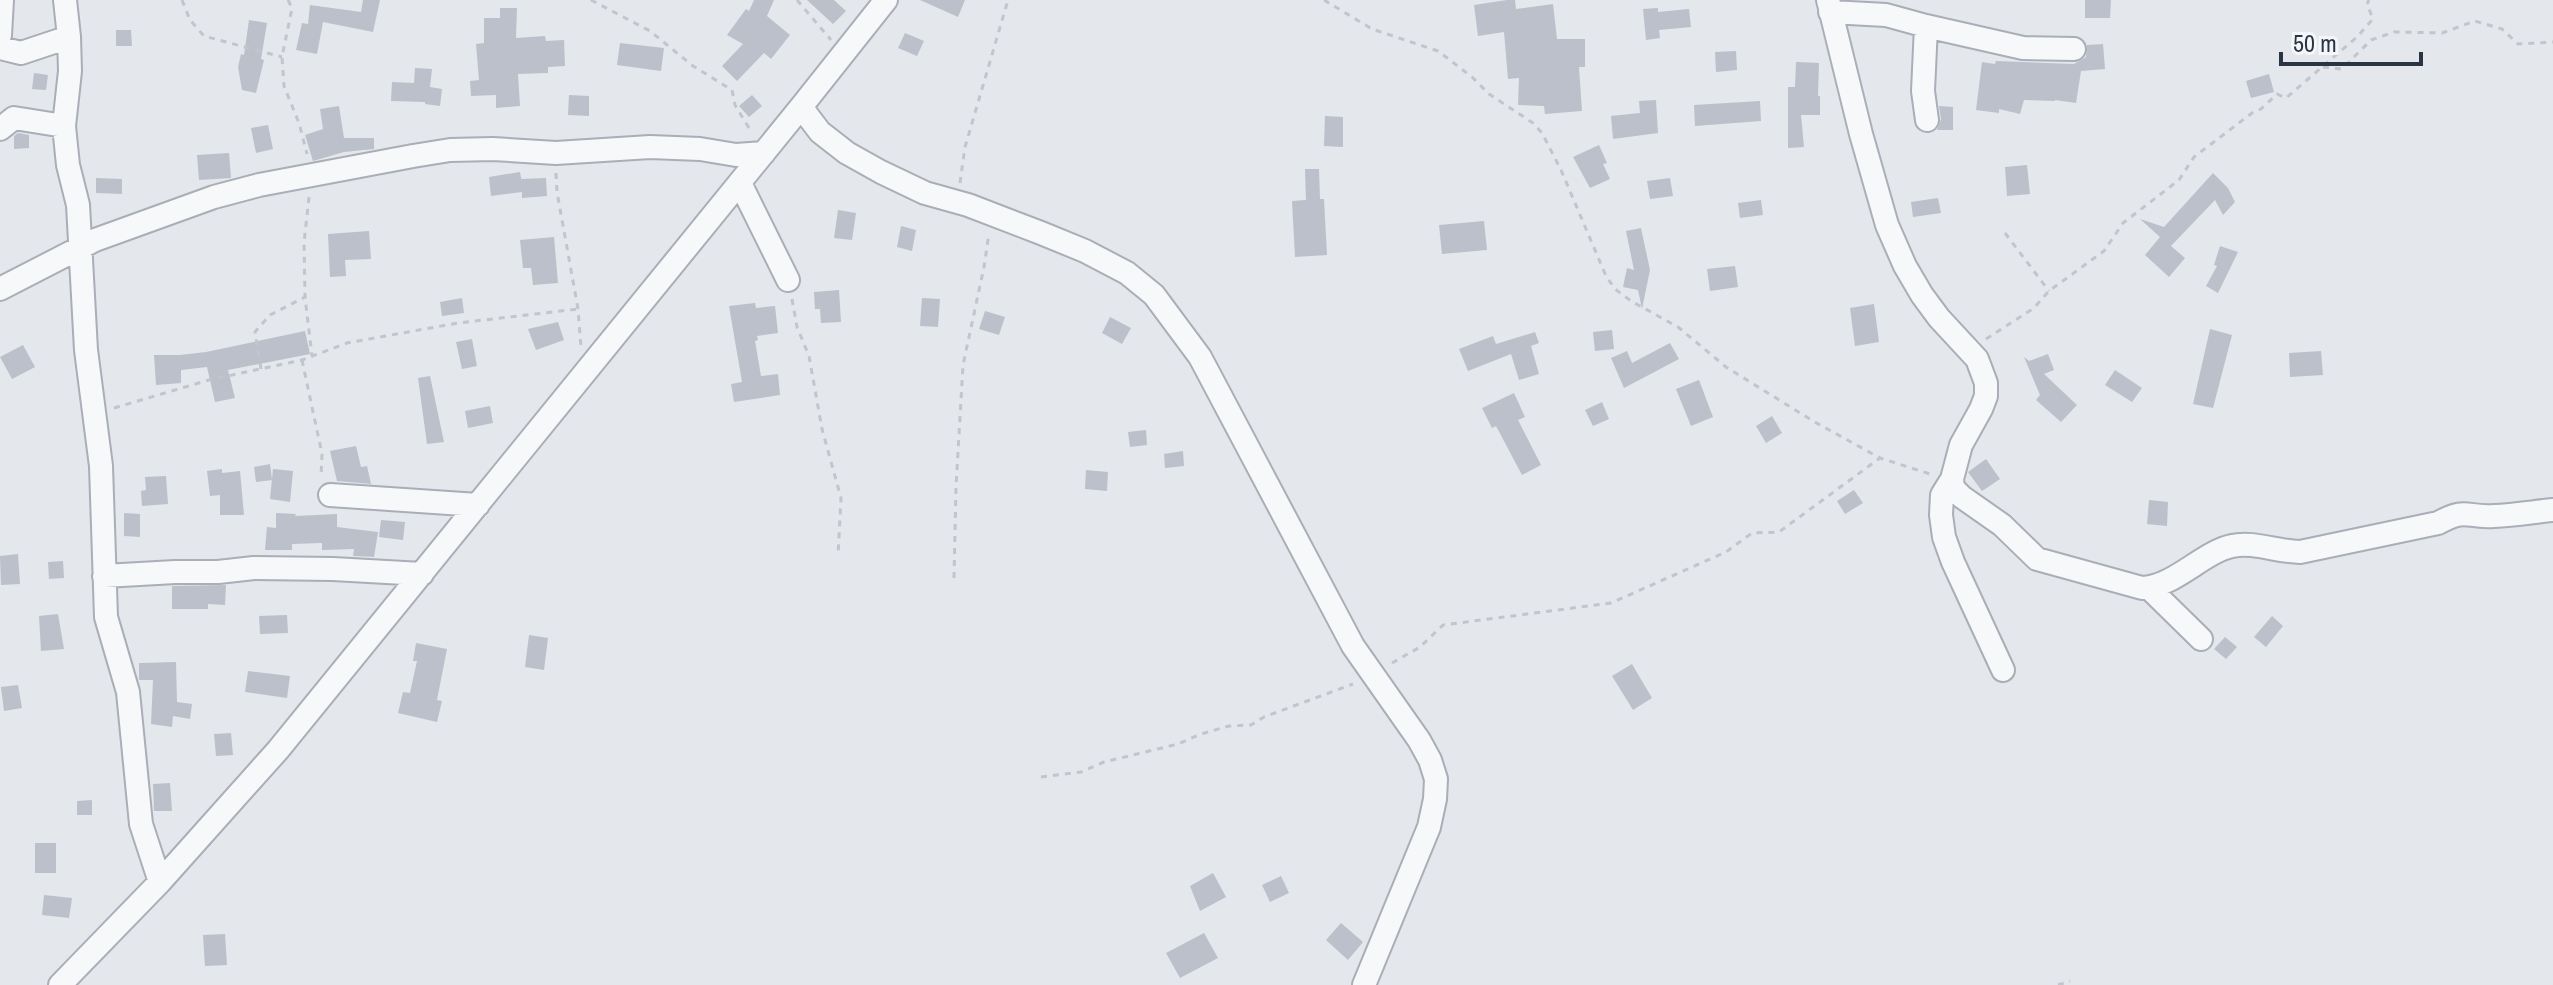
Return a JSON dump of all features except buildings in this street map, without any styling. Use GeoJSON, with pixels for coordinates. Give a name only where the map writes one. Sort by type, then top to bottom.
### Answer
{"type":"FeatureCollection","features":[{"type":"Feature","properties":{"kind":"street"},"geometry":{"type":"LineString","coordinates":[[0,35],[2,0]]}},
{"type":"Feature","properties":{"kind":"street"},"geometry":{"type":"LineString","coordinates":[[65,0],[70,71],[64,126],[68,165],[78,205],[86,350],[101,466],[106,617],[128,692],[141,824],[160,882]]}},
{"type":"Feature","properties":{"kind":"street"},"geometry":{"type":"LineString","coordinates":[[60,985],[160,882],[278,750],[886,0]]}},
{"type":"Feature","properties":{"kind":"street"},"geometry":{"type":"LineString","coordinates":[[2003,670],[1953,562],[1944,537],[1941,515],[1942,495],[1961,445],[1986,396],[1983,370],[1922,295],[1887,225],[1829,6],[1886,15],[2023,48],[2074,49]]}},
{"type":"Feature","properties":{"kind":"street"},"geometry":{"type":"LineString","coordinates":[[1926,26],[1923,91],[1927,120]]}},
{"type":"Feature","properties":{"kind":"street"},"geometry":{"type":"LineString","coordinates":[[0,48],[21,53],[69,37]]}},
{"type":"Feature","properties":{"kind":"street"},"geometry":{"type":"LineString","coordinates":[[801,107],[820,132],[847,153],[925,193],[979,210],[1085,251],[1127,273],[1154,295],[1200,357],[1322,591],[1353,646],[1419,740],[1436,779],[1429,827],[1364,985]]}},
{"type":"Feature","properties":{"kind":"street"},"geometry":{"type":"LineString","coordinates":[[0,129],[14,118],[64,126]]}},
{"type":"Feature","properties":{"kind":"street"},"geometry":{"type":"LineString","coordinates":[[0,289],[109,235],[214,197],[272,182],[450,150],[556,153],[650,147],[700,149],[736,155],[764,153]]}},
{"type":"Feature","properties":{"kind":"street"},"geometry":{"type":"LineString","coordinates":[[740,183],[788,280]]}},
{"type":"Feature","properties":{"kind":"street"},"geometry":{"type":"LineString","coordinates":[[1949,482],[1962,497],[2002,525],[2037,559],[2149,588],[2201,639]]}},
{"type":"Feature","properties":{"kind":"street"},"geometry":{"type":"LineString","coordinates":[[330,495],[478,505]]}},
{"type":"Feature","properties":{"kind":"street"},"geometry":{"type":"LineString","coordinates":[[2149,588],[2233,545],[2300,552],[2438,523],[2456,514],[2489,517],[2553,510]]}},
{"type":"Feature","properties":{"kind":"street"},"geometry":{"type":"LineString","coordinates":[[104,576],[254,568],[422,574]]}},
{"type":"Feature","properties":{"kind":"path"},"geometry":{"type":"LineString","coordinates":[[182,0],[190,20],[204,36],[282,57]]}},
{"type":"Feature","properties":{"kind":"path"},"geometry":{"type":"LineString","coordinates":[[591,0],[650,31],[693,66],[732,90],[735,105],[764,153]]}},
{"type":"Feature","properties":{"kind":"path"},"geometry":{"type":"LineString","coordinates":[[797,0],[844,54]]}},
{"type":"Feature","properties":{"kind":"path"},"geometry":{"type":"LineString","coordinates":[[954,578],[963,365],[989,234],[979,210],[960,185],[960,169],[991,51],[1008,0]]}},
{"type":"Feature","properties":{"kind":"path"},"geometry":{"type":"LineString","coordinates":[[1324,0],[1372,29],[1438,51],[1489,94],[1533,123],[1542,133],[1561,170],[1606,276],[1615,289],[1691,335],[1726,367],[1813,421],[1880,458],[1949,482]]}},
{"type":"Feature","properties":{"kind":"path"},"geometry":{"type":"LineString","coordinates":[[1964,345],[1985,340],[2034,308],[2049,291],[2104,251],[2123,223],[2179,180],[2194,157],[2277,94],[2286,98],[2323,67],[2373,19],[2367,4],[2369,0]]}},
{"type":"Feature","properties":{"kind":"path"},"geometry":{"type":"LineString","coordinates":[[2323,67],[2342,69],[2371,40],[2394,32],[2442,33],[2475,21],[2502,29],[2518,44],[2553,42]]}},
{"type":"Feature","properties":{"kind":"path"},"geometry":{"type":"LineString","coordinates":[[556,153],[557,192],[578,309],[583,375]]}},
{"type":"Feature","properties":{"kind":"path"},"geometry":{"type":"LineString","coordinates":[[2005,233],[2049,291]]}},
{"type":"Feature","properties":{"kind":"path"},"geometry":{"type":"LineString","coordinates":[[788,280],[797,327],[809,356],[822,429],[841,498],[838,556]]}},
{"type":"Feature","properties":{"kind":"path"},"geometry":{"type":"LineString","coordinates":[[261,369],[255,332],[270,315],[305,297]]}},
{"type":"Feature","properties":{"kind":"path"},"geometry":{"type":"LineString","coordinates":[[95,411],[129,405],[209,380],[302,360],[347,343],[458,323],[578,309]]}},
{"type":"Feature","properties":{"kind":"path"},"geometry":{"type":"LineString","coordinates":[[302,360],[322,454],[321,484],[330,495]]}},
{"type":"Feature","properties":{"kind":"path"},"geometry":{"type":"LineString","coordinates":[[1041,777],[1081,772],[1104,762],[1178,744],[1229,726],[1251,725],[1264,717],[1373,675],[1420,647],[1443,625],[1611,603],[1726,552],[1752,533],[1779,532],[1880,458]]}},
{"type":"Feature","properties":{"kind":"path"},"geometry":{"type":"LineString","coordinates":[[2058,985],[2070,981]]}}]}
